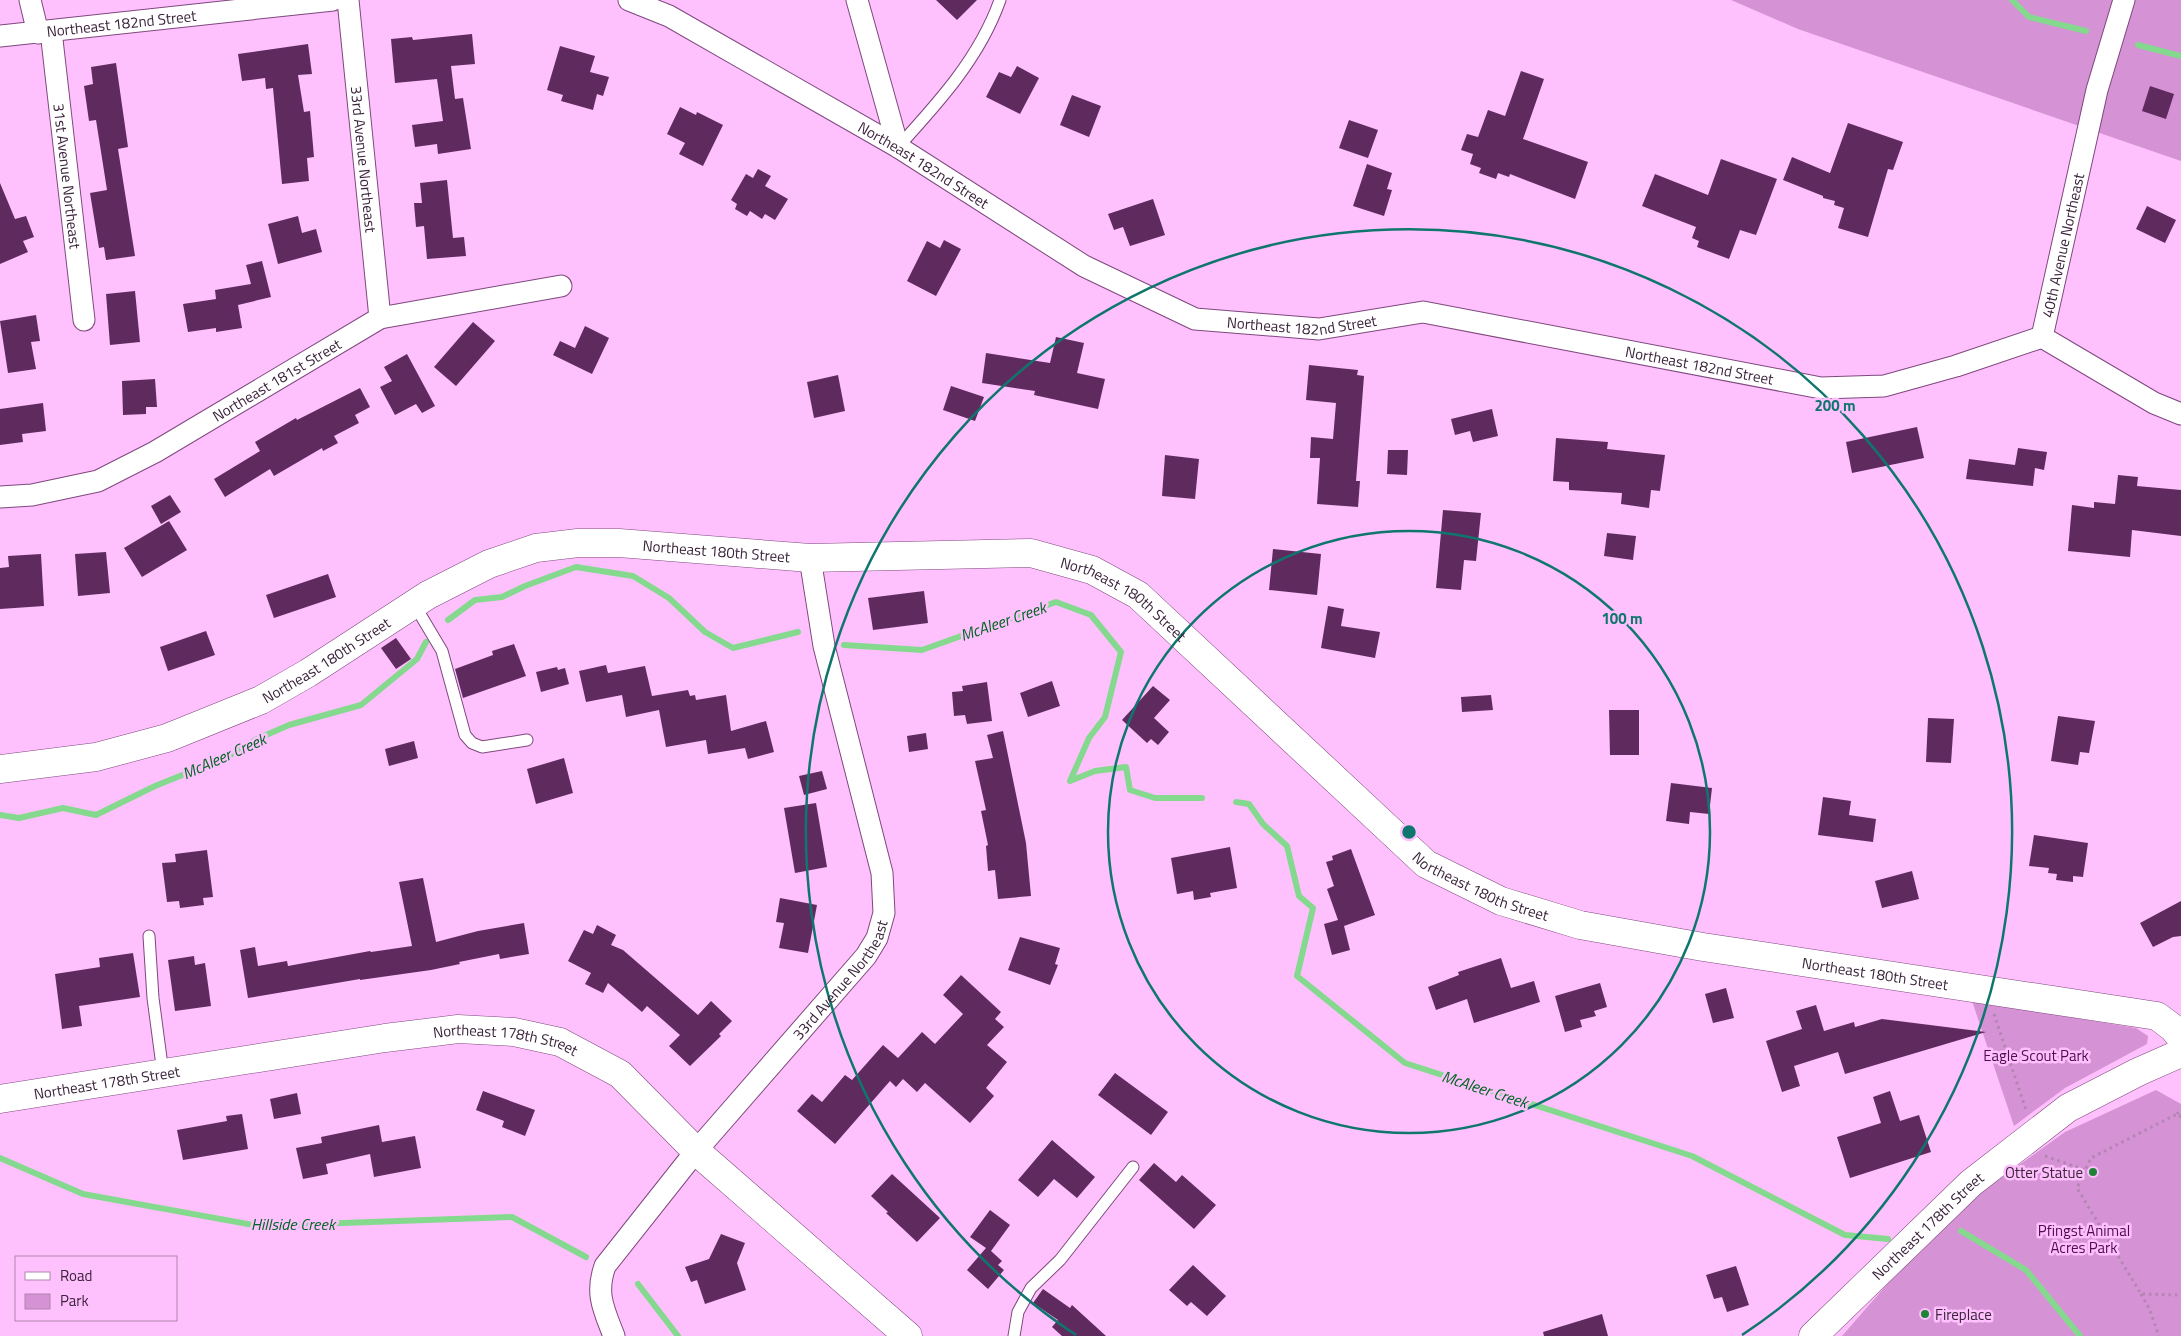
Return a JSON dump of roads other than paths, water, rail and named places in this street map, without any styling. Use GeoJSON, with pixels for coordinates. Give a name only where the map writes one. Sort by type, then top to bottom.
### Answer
{"type":"FeatureCollection","features":[{"type":"Feature","properties":{"kind":"street","name":"31st Avenue Northeast"},"geometry":{"type":"LineString","coordinates":[[30,0],[45,32],[84,320]]}},
{"type":"Feature","properties":{"kind":"street","name":"Northeast 182nd Street"},"geometry":{"type":"LineString","coordinates":[[0,36],[333,0]]}},
{"type":"Feature","properties":{"kind":"street","name":"33rd Avenue Northeast"},"geometry":{"type":"LineString","coordinates":[[348,0],[380,318]]}},
{"type":"Feature","properties":{"kind":"street","name":"Northeast 182nd Street"},"geometry":{"type":"LineString","coordinates":[[629,0],[669,16],[898,146],[1084,266],[1195,319],[1320,329],[1423,312],[1821,388],[1884,386],[1956,366],[2042,337]]}},
{"type":"Feature","properties":{"kind":"street"},"geometry":{"type":"LineString","coordinates":[[856,0],[898,146]]}},
{"type":"Feature","properties":{"kind":"street","name":"40th Avenue Northeast"},"geometry":{"type":"LineString","coordinates":[[2124,0],[2096,90],[2042,337],[2154,402],[2181,414]]}},
{"type":"Feature","properties":{"kind":"street","name":"Northeast 181st Street"},"geometry":{"type":"LineString","coordinates":[[0,497],[32,495],[98,481],[155,452],[380,318],[561,286]]}},
{"type":"Feature","properties":{"kind":"street","name":"Northeast 180th Street"},"geometry":{"type":"LineString","coordinates":[[0,769],[96,757],[175,734],[261,700],[414,604],[489,564],[536,548],[570,544],[619,543],[810,558],[1031,553],[1092,570],[1138,595],[1426,864],[1501,901],[1580,925],[1703,947],[2157,1016],[2173,1028],[2181,1038]]}},
{"type":"Feature","properties":{"kind":"street","name":"33rd Avenue Northeast"},"geometry":{"type":"LineString","coordinates":[[614,1336],[600,1293],[600,1280],[605,1266],[696,1151],[866,956],[877,938],[884,913],[882,873],[823,637],[810,558]]}},
{"type":"Feature","properties":{"kind":"street","name":"Northeast 178th Street"},"geometry":{"type":"LineString","coordinates":[[0,1099],[394,1037],[458,1030],[514,1032],[560,1042],[620,1074],[696,1151],[908,1336]]}},
{"type":"Feature","properties":{"kind":"street","name":"Northeast 178th Street"},"geometry":{"type":"LineString","coordinates":[[1813,1336],[1971,1183],[2068,1108],[2138,1072],[2181,1053]]}},
{"type":"Feature","properties":{"kind":"lane"},"geometry":{"type":"LineString","coordinates":[[898,146],[931,111],[963,70],[991,27],[1000,0]]}},
{"type":"Feature","properties":{"kind":"lane"},"geometry":{"type":"LineString","coordinates":[[414,604],[442,651],[461,727],[465,735],[472,743],[482,747],[527,740]]}},
{"type":"Feature","properties":{"kind":"lane"},"geometry":{"type":"LineString","coordinates":[[149,936],[153,998],[163,1073]]}},
{"type":"Feature","properties":{"kind":"lane"},"geometry":{"type":"LineString","coordinates":[[1014,1336],[1018,1312],[1030,1288],[1060,1260],[1133,1167]]}},
{"type":"Feature","properties":{"kind":"waterway"},"geometry":{"type":"LineString","coordinates":[[2012,0],[2029,17],[2086,31]]}},
{"type":"Feature","properties":{"kind":"waterway"},"geometry":{"type":"LineString","coordinates":[[2138,45],[2181,56]]}},
{"type":"Feature","properties":{"kind":"waterway","name":"McAleer Creek"},"geometry":{"type":"LineString","coordinates":[[448,620],[475,600],[502,597],[525,586],[576,567],[633,576],[669,598],[705,632],[733,648],[798,632]]}},
{"type":"Feature","properties":{"kind":"waterway","name":"McAleer Creek"},"geometry":{"type":"LineString","coordinates":[[844,645],[922,650],[1056,602],[1091,615],[1121,652],[1105,717],[1089,738],[1070,781],[1095,771],[1126,767],[1130,790],[1155,798],[1202,798]]}},
{"type":"Feature","properties":{"kind":"waterway","name":"McAleer Creek"},"geometry":{"type":"LineString","coordinates":[[0,815],[19,818],[63,808],[96,815],[155,786],[227,757],[257,739],[289,725],[361,705],[417,659],[426,642]]}},
{"type":"Feature","properties":{"kind":"waterway","name":"McAleer Creek"},"geometry":{"type":"LineString","coordinates":[[1236,802],[1249,804],[1263,824],[1287,846],[1299,896],[1313,908],[1297,976],[1405,1063],[1692,1156],[1845,1235],[1888,1239]]}},
{"type":"Feature","properties":{"kind":"waterway","name":"Hillside Creek"},"geometry":{"type":"LineString","coordinates":[[0,1158],[83,1194],[259,1226],[512,1217],[586,1257]]}},
{"type":"Feature","properties":{"kind":"waterway","name":"McAleer Creek"},"geometry":{"type":"LineString","coordinates":[[1961,1231],[2026,1270],[2080,1336]]}},
{"type":"Feature","properties":{"kind":"waterway","name":"Hillside Creek"},"geometry":{"type":"LineString","coordinates":[[638,1284],[678,1336]]}},
{"type":"Feature","properties":{"kind":"place","name":"Otter Statue"},"geometry":{"type":"Point","coordinates":[2093,1172]}},
{"type":"Feature","properties":{"kind":"place","name":"Fireplace"},"geometry":{"type":"Point","coordinates":[1925,1314]}},
{"type":"Feature","properties":{"kind":"park label","name":"Eagle Scout Park"},"geometry":{"type":"Point","coordinates":[2036,1055]}},
{"type":"Feature","properties":{"kind":"park label","name":"Pfingst Animal Acres Park"},"geometry":{"type":"Point","coordinates":[2084,1238]}}]}
